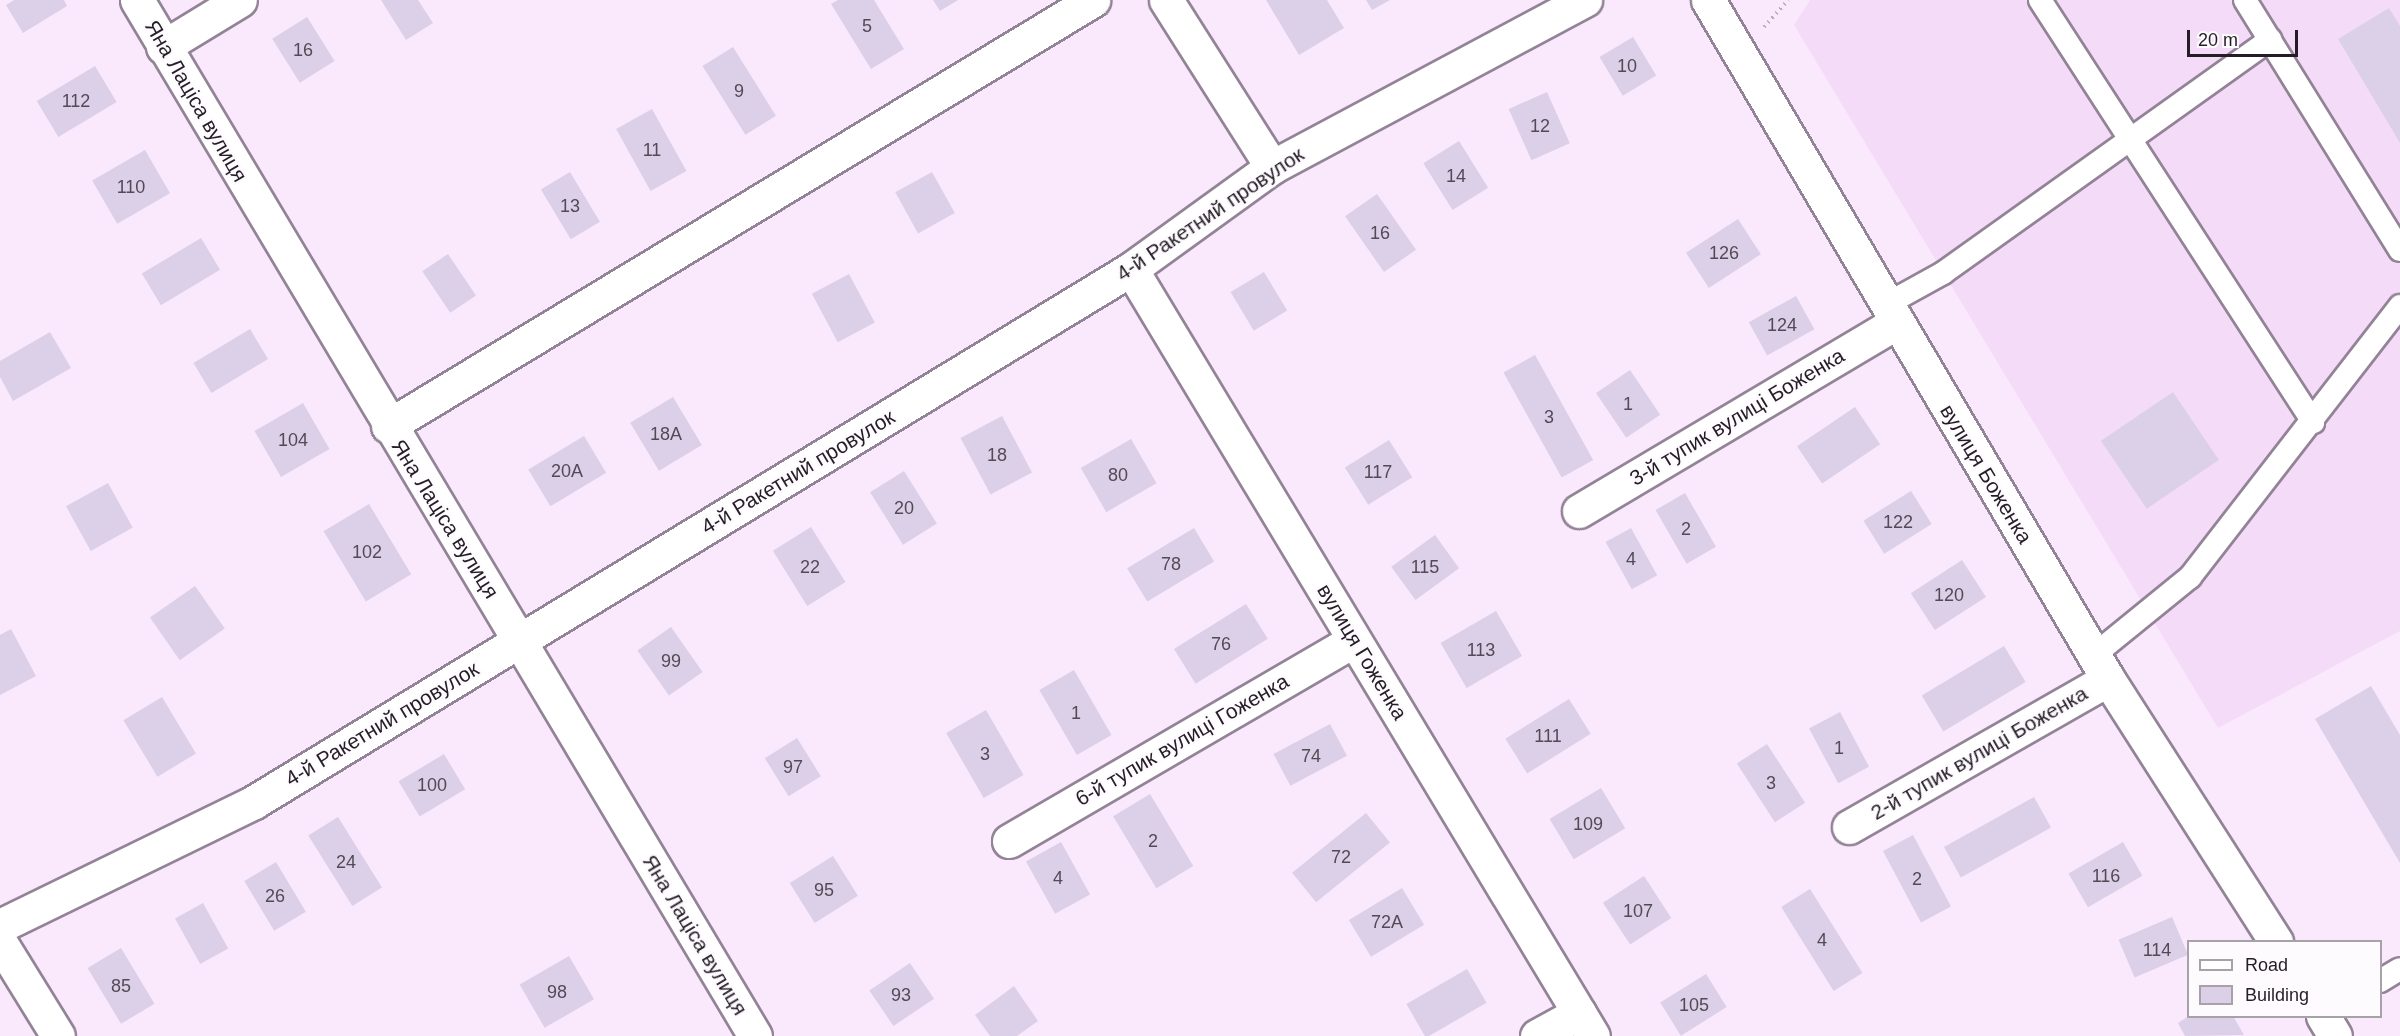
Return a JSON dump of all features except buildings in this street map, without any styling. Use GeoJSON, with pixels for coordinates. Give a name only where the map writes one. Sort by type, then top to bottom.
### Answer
{"type":"FeatureCollection","features":[{"type":"Feature","properties":{"kind":"street","name":"Яна Лаціса вулиця"},"geometry":{"type":"LineString","coordinates":[[137,0],[388,426],[520,641],[755,1036]]}},
{"type":"Feature","properties":{"kind":"street"},"geometry":{"type":"LineString","coordinates":[[163,47],[240,0]]}},
{"type":"Feature","properties":{"kind":"street"},"geometry":{"type":"LineString","coordinates":[[388,426],[1093,0]]}},
{"type":"Feature","properties":{"kind":"street"},"geometry":{"type":"LineString","coordinates":[[1166,0],[1272,167]]}},
{"type":"Feature","properties":{"kind":"street","name":"4-й Ракетний провулок"},"geometry":{"type":"LineString","coordinates":[[0,926],[254,802],[1131,269],[1272,167],[1585,0]]}},
{"type":"Feature","properties":{"kind":"street","name":"вулиця Боженка"},"geometry":{"type":"LineString","coordinates":[[1708,0],[1890,314],[2101,667],[2275,940]]}},
{"type":"Feature","properties":{"kind":"street","name":"вулиця Гоженка"},"geometry":{"type":"LineString","coordinates":[[1131,269],[1586,1025]]}},
{"type":"Feature","properties":{"kind":"street","name":"3-й тупик вулиці Боженка"},"geometry":{"type":"LineString","coordinates":[[1579,511],[1890,314]]}},
{"type":"Feature","properties":{"kind":"street","name":"6-й тупик вулиці Гоженка"},"geometry":{"type":"LineString","coordinates":[[1009,841],[1354,640]]}},
{"type":"Feature","properties":{"kind":"street","name":"2-й тупик вулиці Боженка"},"geometry":{"type":"LineString","coordinates":[[1849,826],[2101,667]]}},
{"type":"Feature","properties":{"kind":"street"},"geometry":{"type":"LineString","coordinates":[[0,942],[58,1036]]}},
{"type":"Feature","properties":{"kind":"street"},"geometry":{"type":"LineString","coordinates":[[1537,1036],[1586,1025]]}},
{"type":"Feature","properties":{"kind":"lane"},"geometry":{"type":"LineString","coordinates":[[2040,0],[2313,422]]}},
{"type":"Feature","properties":{"kind":"lane"},"geometry":{"type":"LineString","coordinates":[[2245,0],[2400,250]]}},
{"type":"Feature","properties":{"kind":"lane"},"geometry":{"type":"LineString","coordinates":[[1890,314],[1943,273],[2270,40]]}},
{"type":"Feature","properties":{"kind":"lane"},"geometry":{"type":"LineString","coordinates":[[2101,667],[2190,578],[2313,422],[2400,306]]}},
{"type":"Feature","properties":{"kind":"lane"},"geometry":{"type":"LineString","coordinates":[[2382,980],[2400,969]]}},
{"type":"Feature","properties":{"kind":"shaded area"},"geometry":{"type":"Polygon","coordinates":[[[1810,0],[2400,0],[2400,631],[2218,728],[1794,25],[1810,0]]]}}]}
